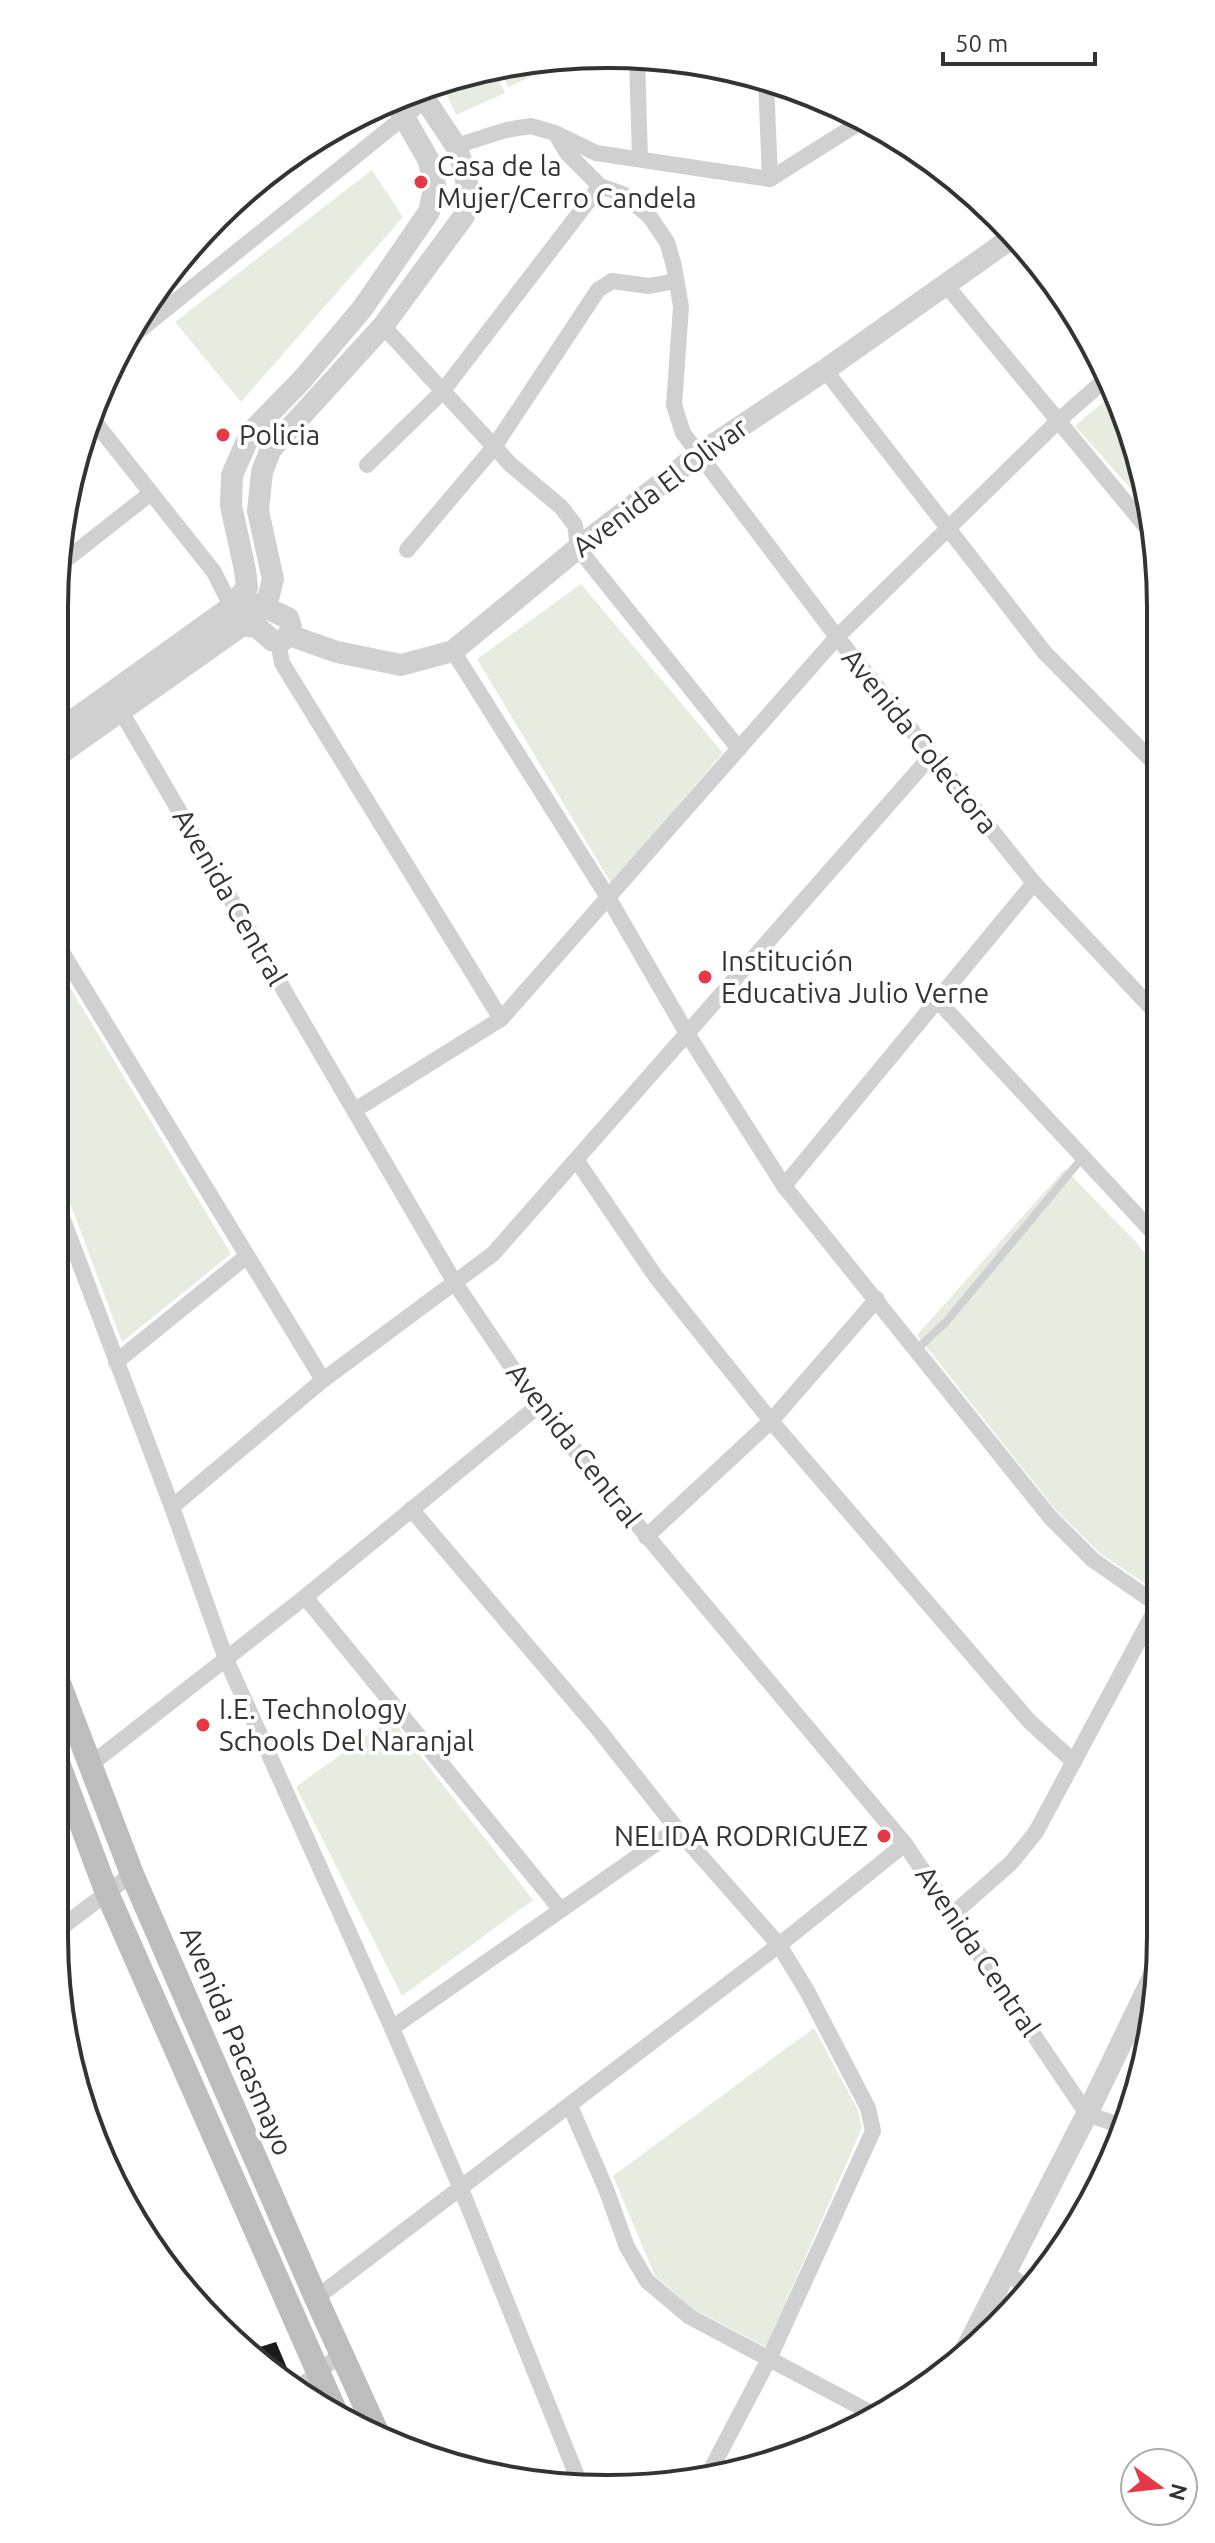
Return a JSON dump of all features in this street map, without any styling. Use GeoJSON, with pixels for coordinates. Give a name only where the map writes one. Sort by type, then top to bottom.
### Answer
{"type":"FeatureCollection","features":[{"type":"Feature","properties":{"kind":"main road","name":"Avenida Pacasmayo"},"geometry":{"type":"LineString","coordinates":[[68,1707],[132,1874],[372,2420]]}},
{"type":"Feature","properties":{"kind":"main road","name":"Avenida Pacasmayo"},"geometry":{"type":"LineString","coordinates":[[68,1789],[107,1893],[329,2397]]}},
{"type":"Feature","properties":{"kind":"street"},"geometry":{"type":"LineString","coordinates":[[637,69],[640,159]]}},
{"type":"Feature","properties":{"kind":"street"},"geometry":{"type":"LineString","coordinates":[[766,92],[770,179]]}},
{"type":"Feature","properties":{"kind":"street"},"geometry":{"type":"LineString","coordinates":[[270,607],[273,579],[258,511],[262,472],[271,449],[383,326],[464,216],[469,193],[456,146],[426,100]]}},
{"type":"Feature","properties":{"kind":"street"},"geometry":{"type":"LineString","coordinates":[[261,628],[247,587],[231,506],[232,475],[251,432],[301,381],[362,309],[429,212],[435,184],[428,159],[400,109]]}},
{"type":"Feature","properties":{"kind":"street"},"geometry":{"type":"LineString","coordinates":[[152,319],[391,113]]}},
{"type":"Feature","properties":{"kind":"street"},"geometry":{"type":"LineString","coordinates":[[456,146],[506,130],[531,126],[555,133],[596,153],[770,179],[852,127]]}},
{"type":"Feature","properties":{"kind":"street","name":"Avenida Colectora"},"geometry":{"type":"LineString","coordinates":[[555,133],[567,153],[600,186],[623,194],[650,217],[667,242],[681,307],[674,405],[683,433],[837,637],[1034,883],[1147,1003]]}},
{"type":"Feature","properties":{"kind":"street"},"geometry":{"type":"LineString","coordinates":[[367,465],[442,392],[600,186]]}},
{"type":"Feature","properties":{"kind":"street","name":"Avenida El Olivar"},"geometry":{"type":"LineString","coordinates":[[261,628],[337,652],[401,665],[453,651],[698,455],[1005,243]]}},
{"type":"Feature","properties":{"kind":"street"},"geometry":{"type":"LineString","coordinates":[[407,550],[494,447],[598,290],[612,281],[649,286],[676,281]]}},
{"type":"Feature","properties":{"kind":"street"},"geometry":{"type":"LineString","coordinates":[[946,285],[1140,520]]}},
{"type":"Feature","properties":{"kind":"street"},"geometry":{"type":"LineString","coordinates":[[383,326],[511,465],[561,507],[575,525],[578,548],[739,749]]}},
{"type":"Feature","properties":{"kind":"street"},"geometry":{"type":"LineString","coordinates":[[825,370],[1045,653],[1147,756]]}},
{"type":"Feature","properties":{"kind":"street"},"geometry":{"type":"LineString","coordinates":[[355,1110],[501,1019],[837,637],[1099,385]]}},
{"type":"Feature","properties":{"kind":"street"},"geometry":{"type":"LineString","coordinates":[[99,428],[261,628],[501,1019]]}},
{"type":"Feature","properties":{"kind":"street"},"geometry":{"type":"LineString","coordinates":[[71,556],[151,493]]}},
{"type":"Feature","properties":{"kind":"street"},"geometry":{"type":"LineString","coordinates":[[68,727],[261,628],[290,622],[270,607],[241,605],[261,628]]}},
{"type":"Feature","properties":{"kind":"street"},"geometry":{"type":"LineString","coordinates":[[453,651],[784,1186],[1050,1517],[1093,1560],[1147,1595]]}},
{"type":"Feature","properties":{"kind":"street"},"geometry":{"type":"LineString","coordinates":[[68,745],[116,702]]}},
{"type":"Feature","properties":{"kind":"street","name":"Avenida Central"},"geometry":{"type":"LineString","coordinates":[[116,702],[455,1283],[538,1406],[905,1844],[1087,2114]]}},
{"type":"Feature","properties":{"kind":"street"},"geometry":{"type":"LineString","coordinates":[[172,1507],[323,1380],[493,1254],[931,756]]}},
{"type":"Feature","properties":{"kind":"street"},"geometry":{"type":"LineString","coordinates":[[784,1186],[1034,883]]}},
{"type":"Feature","properties":{"kind":"street"},"geometry":{"type":"LineString","coordinates":[[68,968],[323,1380]]}},
{"type":"Feature","properties":{"kind":"street"},"geometry":{"type":"LineString","coordinates":[[938,1001],[1147,1226]]}},
{"type":"Feature","properties":{"kind":"street"},"geometry":{"type":"LineString","coordinates":[[577,1161],[656,1277],[771,1421],[1029,1721],[1074,1762]]}},
{"type":"Feature","properties":{"kind":"street"},"geometry":{"type":"LineString","coordinates":[[68,1235],[172,1507],[226,1659],[392,2028],[576,2474]]}},
{"type":"Feature","properties":{"kind":"street"},"geometry":{"type":"LineString","coordinates":[[116,1362],[247,1256]]}},
{"type":"Feature","properties":{"kind":"street"},"geometry":{"type":"LineString","coordinates":[[646,1537],[771,1421],[877,1299]]}},
{"type":"Feature","properties":{"kind":"street"},"geometry":{"type":"LineString","coordinates":[[90,1765],[305,1597],[538,1406]]}},
{"type":"Feature","properties":{"kind":"street"},"geometry":{"type":"LineString","coordinates":[[411,1509],[599,1730],[677,1829],[779,1945],[807,1991],[868,2108],[873,2131],[769,2359],[713,2465]]}},
{"type":"Feature","properties":{"kind":"street"},"geometry":{"type":"LineString","coordinates":[[305,1597],[561,1910]]}},
{"type":"Feature","properties":{"kind":"street"},"geometry":{"type":"LineString","coordinates":[[953,1914],[1011,1863],[1036,1832],[1147,1625]]}},
{"type":"Feature","properties":{"kind":"street"},"geometry":{"type":"LineString","coordinates":[[392,2028],[677,1829]]}},
{"type":"Feature","properties":{"kind":"street"},"geometry":{"type":"LineString","coordinates":[[316,2298],[779,1945],[905,1844]]}},
{"type":"Feature","properties":{"kind":"street"},"geometry":{"type":"LineString","coordinates":[[68,1922],[132,1874]]}},
{"type":"Feature","properties":{"kind":"street"},"geometry":{"type":"LineString","coordinates":[[977,2328],[1143,1998]]}},
{"type":"Feature","properties":{"kind":"street"},"geometry":{"type":"LineString","coordinates":[[570,2106],[627,2247],[647,2281],[690,2317],[865,2409]]}},
{"type":"Feature","properties":{"kind":"street"},"geometry":{"type":"LineString","coordinates":[[1087,2114],[1113,2123]]}},
{"type":"Feature","properties":{"kind":"street"},"geometry":{"type":"LineString","coordinates":[[1005,2273],[1020,2282]]}},
{"type":"Feature","properties":{"kind":"street"},"geometry":{"type":"LineString","coordinates":[[306,2382],[341,2354]]}},
{"type":"Feature","properties":{"kind":"lane"},"geometry":{"type":"LineString","coordinates":[[917,1349],[946,1322],[1084,1157]]}},
{"type":"Feature","properties":{"kind":"shaded area"},"geometry":{"type":"Polygon","coordinates":[[[540,73],[508,87],[504,78],[540,73]]]}},
{"type":"Feature","properties":{"kind":"shaded area"},"geometry":{"type":"Polygon","coordinates":[[[498,79],[505,93],[456,115],[446,93],[498,79]]]}},
{"type":"Feature","properties":{"kind":"shaded area"},"geometry":{"type":"Polygon","coordinates":[[[372,170],[403,217],[241,402],[175,322],[372,170]]]}},
{"type":"Feature","properties":{"kind":"shaded area"},"geometry":{"type":"Polygon","coordinates":[[[1106,400],[1135,493],[1075,426],[1106,400]]]}},
{"type":"Feature","properties":{"kind":"shaded area"},"geometry":{"type":"Polygon","coordinates":[[[581,584],[723,753],[611,883],[477,659],[581,584]]]}},
{"type":"Feature","properties":{"kind":"shaded area"},"geometry":{"type":"Polygon","coordinates":[[[68,984],[231,1254],[122,1342],[68,1197],[68,984]]]}},
{"type":"Feature","properties":{"kind":"shaded area"},"geometry":{"type":"Polygon","coordinates":[[[1065,1169],[1135,1241],[1147,1256],[1147,1585],[1101,1554],[1055,1509],[917,1335],[1065,1169]]]}},
{"type":"Feature","properties":{"kind":"shaded area"},"geometry":{"type":"Polygon","coordinates":[[[391,1718],[533,1900],[402,1996],[296,1787],[391,1718]]]}},
{"type":"Feature","properties":{"kind":"shaded area"},"geometry":{"type":"Polygon","coordinates":[[[814,2028],[858,2110],[862,2128],[766,2347],[693,2309],[655,2276],[613,2176],[814,2028]]]}},
{"type":"Feature","properties":{"kind":"building"},"geometry":{"type":"Polygon","coordinates":[[[276,2342],[287,2370],[279,2364],[259,2347],[276,2342]]]}},
{"type":"Feature","properties":{"kind":"place","name":"Casa de la Mujer/Cerro Candela"},"geometry":{"type":"Point","coordinates":[421,182]}},
{"type":"Feature","properties":{"kind":"place","name":"Policia"},"geometry":{"type":"Point","coordinates":[223,435]}},
{"type":"Feature","properties":{"kind":"place","name":"Institución Educativa Julio Verne"},"geometry":{"type":"Point","coordinates":[705,977]}},
{"type":"Feature","properties":{"kind":"place","name":"I.E. Technology Schools Del Naranjal"},"geometry":{"type":"Point","coordinates":[203,1725]}},
{"type":"Feature","properties":{"kind":"place","name":"NELIDA RODRIGUEZ"},"geometry":{"type":"Point","coordinates":[884,1836]}}]}
